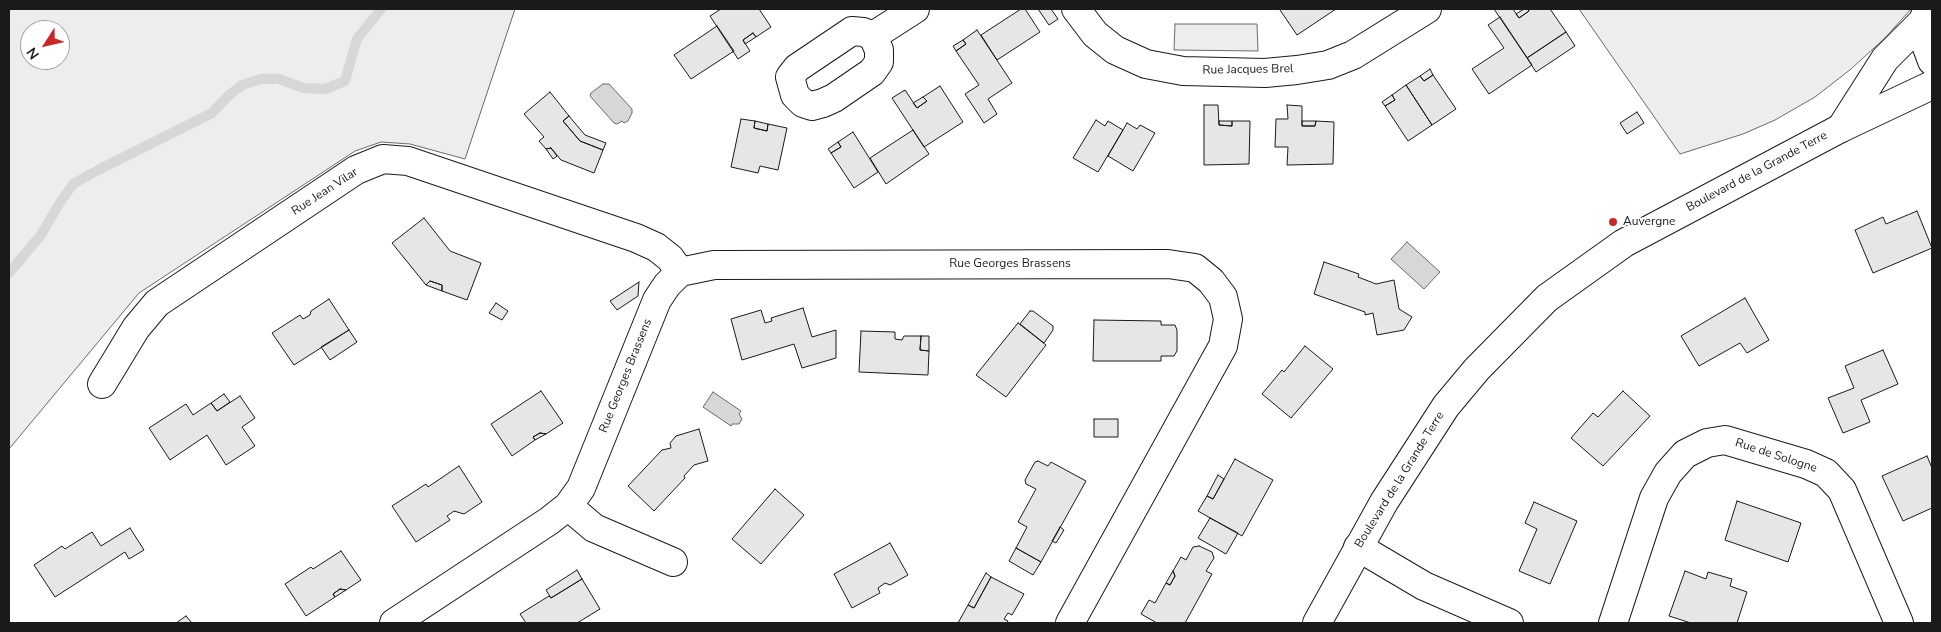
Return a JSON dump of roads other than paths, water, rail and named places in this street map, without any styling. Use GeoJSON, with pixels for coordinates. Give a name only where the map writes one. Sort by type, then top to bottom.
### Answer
{"type":"FeatureCollection","features":[{"type":"Feature","properties":{"kind":"street"},"geometry":{"type":"LineString","coordinates":[[873,36],[915,9]]}},
{"type":"Feature","properties":{"kind":"street","name":"Rue Jacques Brel"},"geometry":{"type":"LineString","coordinates":[[1076,9],[1095,34],[1115,50],[1146,64],[1182,71],[1265,73],[1328,65],[1353,55],[1427,9]]}},
{"type":"Feature","properties":{"kind":"street"},"geometry":{"type":"LineString","coordinates":[[1925,15],[1922,34],[1932,61]]}},
{"type":"Feature","properties":{"kind":"street"},"geometry":{"type":"LineString","coordinates":[[1841,128],[1885,59],[1925,15]]}},
{"type":"Feature","properties":{"kind":"street","name":"Boulevard de la Grande Terre"},"geometry":{"type":"LineString","coordinates":[[1316,623],[1358,547],[1410,460],[1446,406],[1476,368],[1547,298],[1624,243],[1841,128],[1932,85]]}},
{"type":"Feature","properties":{"kind":"street","name":"Rue Jean Vilar"},"geometry":{"type":"LineString","coordinates":[[102,384],[136,328],[157,303],[356,170],[383,159],[408,161],[636,238],[656,246],[670,258],[680,272]]}},
{"type":"Feature","properties":{"kind":"street","name":"Rue Georges Brassens"},"geometry":{"type":"LineString","coordinates":[[394,623],[549,521],[568,506],[581,488],[657,300],[667,285],[680,272],[714,265],[1168,264],[1195,268],[1211,281],[1223,297],[1228,319],[1223,346],[1070,623]]}},
{"type":"Feature","properties":{"kind":"street","name":"Rue de Sologne"},"geometry":{"type":"LineString","coordinates":[[1614,623],[1654,498],[1668,473],[1685,454],[1707,443],[1725,440],[1806,464],[1826,473],[1842,490],[1899,623]]}},
{"type":"Feature","properties":{"kind":"street"},"geometry":{"type":"LineString","coordinates":[[568,506],[594,528],[673,562]]}},
{"type":"Feature","properties":{"kind":"street"},"geometry":{"type":"LineString","coordinates":[[1358,547],[1424,586],[1509,623]]}},
{"type":"Feature","properties":{"kind":"waterway"},"geometry":{"type":"LineString","coordinates":[[9,273],[41,235],[73,184],[212,113],[228,96],[242,85],[261,79],[279,79],[303,88],[325,89],[345,81],[357,39],[381,9]]}},
{"type":"Feature","properties":{"kind":"place","name":"Auvergne"},"geometry":{"type":"Point","coordinates":[1613,222]}}]}
